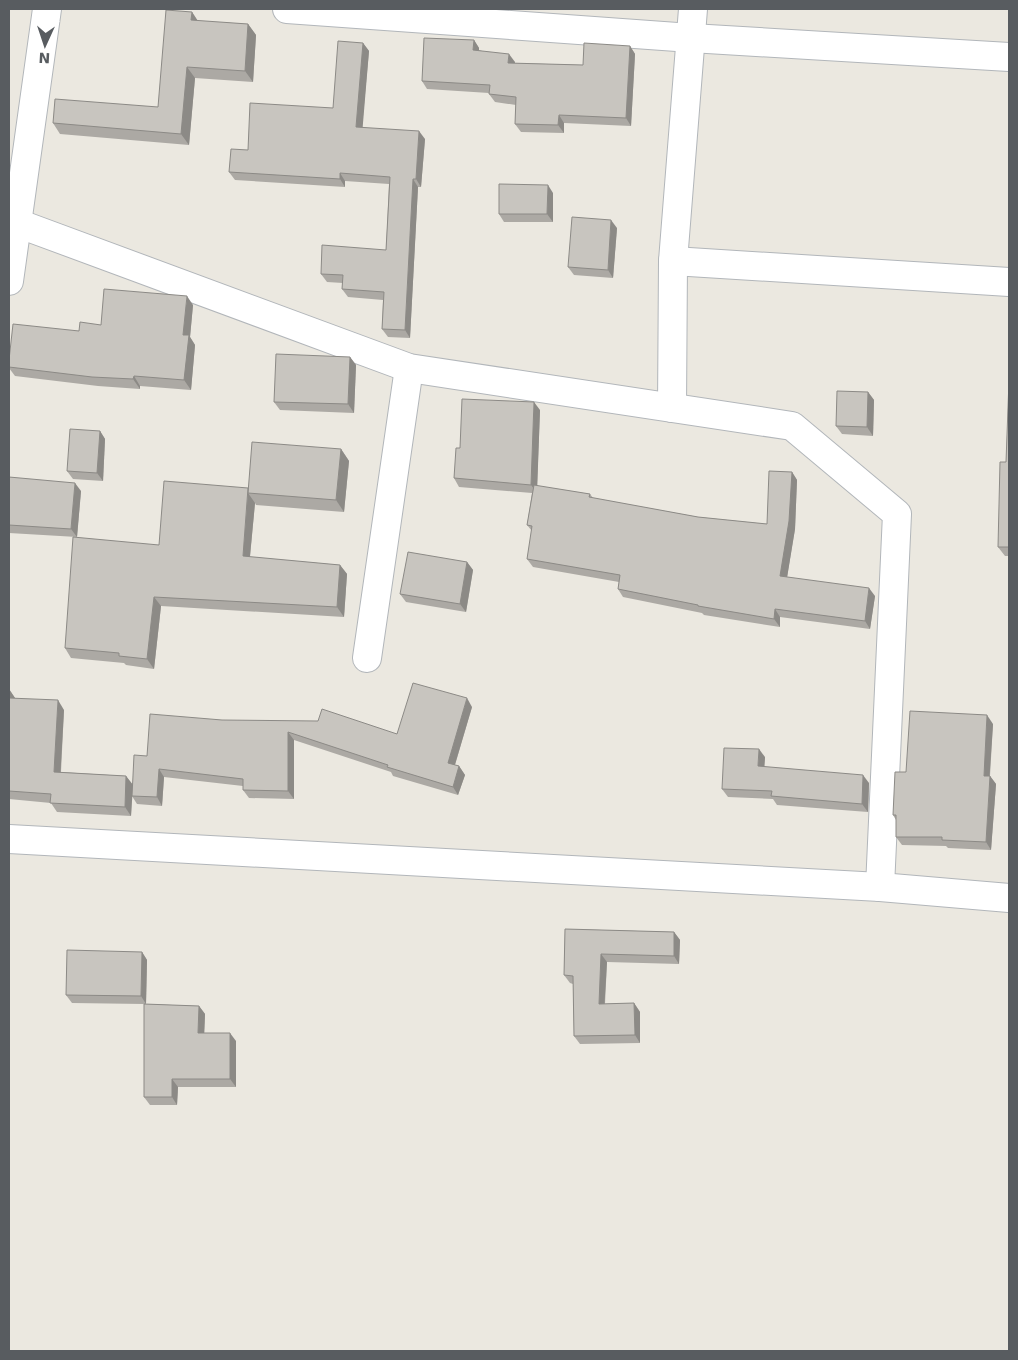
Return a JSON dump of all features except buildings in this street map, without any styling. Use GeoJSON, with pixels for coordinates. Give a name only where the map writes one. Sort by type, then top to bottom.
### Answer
{"type":"FeatureCollection","features":[{"type":"Feature","properties":{"kind":"street"},"geometry":{"type":"LineString","coordinates":[[9,281],[47,9]]}},
{"type":"Feature","properties":{"kind":"street"},"geometry":{"type":"LineString","coordinates":[[287,9],[691,38],[1009,57]]}},
{"type":"Feature","properties":{"kind":"street"},"geometry":{"type":"LineString","coordinates":[[672,408],[672,261],[693,9]]}},
{"type":"Feature","properties":{"kind":"street"},"geometry":{"type":"LineString","coordinates":[[17,223],[409,368],[792,426],[898,514],[880,887]]}},
{"type":"Feature","properties":{"kind":"street"},"geometry":{"type":"LineString","coordinates":[[672,261],[1009,282]]}},
{"type":"Feature","properties":{"kind":"street"},"geometry":{"type":"LineString","coordinates":[[367,658],[409,368]]}},
{"type":"Feature","properties":{"kind":"street"},"geometry":{"type":"LineString","coordinates":[[9,839],[880,887],[1009,898]]}}]}
